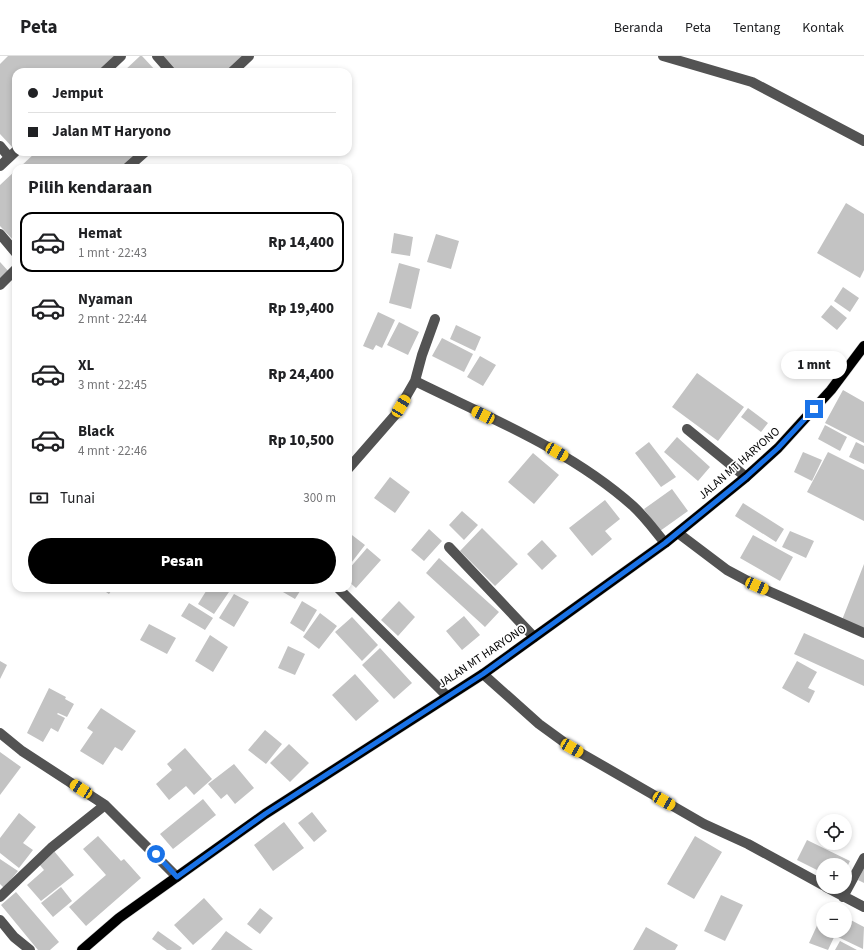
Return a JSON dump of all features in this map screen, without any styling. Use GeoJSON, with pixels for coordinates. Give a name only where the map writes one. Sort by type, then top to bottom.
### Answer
{"type":"FeatureCollection","features":[{"type":"Feature","properties":{"kind":"main road","name":"JALAN MT HARYONO"},"geometry":{"type":"LineString","coordinates":[[82,950],[119,918],[265,814],[483,674],[678,533],[746,477],[778,448],[806,418],[864,346]]}},
{"type":"Feature","properties":{"kind":"street"},"geometry":{"type":"LineString","coordinates":[[108,68],[121,56]]}},
{"type":"Feature","properties":{"kind":"street"},"geometry":{"type":"LineString","coordinates":[[156,56],[167,68]]}},
{"type":"Feature","properties":{"kind":"street"},"geometry":{"type":"LineString","coordinates":[[236,68],[249,56]]}},
{"type":"Feature","properties":{"kind":"street"},"geometry":{"type":"LineString","coordinates":[[663,56],[687,59],[752,82],[864,141]]}},
{"type":"Feature","properties":{"kind":"street"},"geometry":{"type":"LineString","coordinates":[[0,146],[12,153]]}},
{"type":"Feature","properties":{"kind":"street"},"geometry":{"type":"LineString","coordinates":[[0,166],[12,155]]}},
{"type":"Feature","properties":{"kind":"street"},"geometry":{"type":"LineString","coordinates":[[132,164],[140,156]]}},
{"type":"Feature","properties":{"kind":"street"},"geometry":{"type":"LineString","coordinates":[[0,234],[12,248]]}},
{"type":"Feature","properties":{"kind":"street"},"geometry":{"type":"LineString","coordinates":[[0,285],[12,273]]}},
{"type":"Feature","properties":{"kind":"street"},"geometry":{"type":"LineString","coordinates":[[352,464],[396,414],[415,381],[435,319]]}},
{"type":"Feature","properties":{"kind":"street"},"geometry":{"type":"LineString","coordinates":[[415,381],[546,446],[579,465],[598,478],[635,508],[665,543]]}},
{"type":"Feature","properties":{"kind":"street"},"geometry":{"type":"LineString","coordinates":[[686,429],[746,477]]}},
{"type":"Feature","properties":{"kind":"street"},"geometry":{"type":"LineString","coordinates":[[678,533],[727,570],[757,586],[864,633]]}},
{"type":"Feature","properties":{"kind":"street"},"geometry":{"type":"LineString","coordinates":[[449,547],[534,637]]}},
{"type":"Feature","properties":{"kind":"street"},"geometry":{"type":"LineString","coordinates":[[342,592],[447,696]]}},
{"type":"Feature","properties":{"kind":"street"},"geometry":{"type":"LineString","coordinates":[[483,674],[540,724],[572,748],[704,824],[748,844],[816,882]]}},
{"type":"Feature","properties":{"kind":"street"},"geometry":{"type":"LineString","coordinates":[[0,734],[22,751],[105,804],[177,877]]}},
{"type":"Feature","properties":{"kind":"street"},"geometry":{"type":"LineString","coordinates":[[0,897],[51,848],[105,804]]}},
{"type":"Feature","properties":{"kind":"street"},"geometry":{"type":"LineString","coordinates":[[843,897],[864,858]]}},
{"type":"Feature","properties":{"kind":"street"},"geometry":{"type":"LineString","coordinates":[[838,894],[864,907]]}},
{"type":"Feature","properties":{"kind":"street"},"geometry":{"type":"LineString","coordinates":[[0,920],[14,937],[30,950]]}},
{"type":"Feature","properties":{"kind":"building"},"geometry":{"type":"Polygon","coordinates":[[[8,56],[114,56],[101,68],[12,68],[12,147],[0,134],[0,64],[8,56]]]}},
{"type":"Feature","properties":{"kind":"building"},"geometry":{"type":"Polygon","coordinates":[[[140,56],[142,56],[153,68],[127,68],[140,56]]]}},
{"type":"Feature","properties":{"kind":"building"},"geometry":{"type":"Polygon","coordinates":[[[158,56],[245,56],[232,68],[169,68],[158,56]]]}},
{"type":"Feature","properties":{"kind":"building"},"geometry":{"type":"Polygon","coordinates":[[[32,156],[138,156],[128,164],[23,164],[32,156]]]}},
{"type":"Feature","properties":{"kind":"building"},"geometry":{"type":"Polygon","coordinates":[[[12,174],[12,239],[0,226],[0,185],[12,174]]]}},
{"type":"Feature","properties":{"kind":"building"},"geometry":{"type":"Polygon","coordinates":[[[846,203],[864,214],[864,270],[860,278],[817,253],[846,203]]]}},
{"type":"Feature","properties":{"kind":"building"},"geometry":{"type":"Polygon","coordinates":[[[394,233],[413,237],[410,256],[391,253],[394,233]]]}},
{"type":"Feature","properties":{"kind":"building"},"geometry":{"type":"Polygon","coordinates":[[[436,234],[459,241],[451,269],[427,262],[436,234]]]}},
{"type":"Feature","properties":{"kind":"building"},"geometry":{"type":"Polygon","coordinates":[[[0,262],[10,273],[0,282],[0,262]]]}},
{"type":"Feature","properties":{"kind":"building"},"geometry":{"type":"Polygon","coordinates":[[[399,263],[420,269],[411,309],[389,303],[399,263]]]}},
{"type":"Feature","properties":{"kind":"building"},"geometry":{"type":"Polygon","coordinates":[[[843,287],[859,298],[850,312],[834,301],[843,287]]]}},
{"type":"Feature","properties":{"kind":"building"},"geometry":{"type":"Polygon","coordinates":[[[831,305],[847,318],[837,330],[821,317],[831,305]]]}},
{"type":"Feature","properties":{"kind":"building"},"geometry":{"type":"Polygon","coordinates":[[[378,312],[395,320],[382,348],[376,345],[373,350],[363,346],[378,312]]]}},
{"type":"Feature","properties":{"kind":"building"},"geometry":{"type":"Polygon","coordinates":[[[399,322],[419,332],[408,355],[387,345],[399,322]]]}},
{"type":"Feature","properties":{"kind":"building"},"geometry":{"type":"Polygon","coordinates":[[[456,325],[481,337],[475,351],[450,339],[456,325]]]}},
{"type":"Feature","properties":{"kind":"building"},"geometry":{"type":"Polygon","coordinates":[[[442,338],[473,354],[464,372],[432,356],[442,338]]]}},
{"type":"Feature","properties":{"kind":"building"},"geometry":{"type":"Polygon","coordinates":[[[480,356],[496,365],[483,386],[467,377],[480,356]]]}},
{"type":"Feature","properties":{"kind":"building"},"geometry":{"type":"Polygon","coordinates":[[[697,373],[744,407],[718,441],[672,407],[697,373]]]}},
{"type":"Feature","properties":{"kind":"building"},"geometry":{"type":"Polygon","coordinates":[[[843,390],[864,402],[864,443],[825,423],[843,390]]]}},
{"type":"Feature","properties":{"kind":"building"},"geometry":{"type":"Polygon","coordinates":[[[748,408],[768,423],[761,432],[741,417],[748,408]]]}},
{"type":"Feature","properties":{"kind":"building"},"geometry":{"type":"Polygon","coordinates":[[[825,425],[847,437],[840,451],[818,439],[825,425]]]}},
{"type":"Feature","properties":{"kind":"building"},"geometry":{"type":"Polygon","coordinates":[[[677,437],[710,467],[698,481],[664,452],[677,437]]]}},
{"type":"Feature","properties":{"kind":"building"},"geometry":{"type":"Polygon","coordinates":[[[649,442],[676,477],[661,487],[635,453],[649,442]]]}},
{"type":"Feature","properties":{"kind":"building"},"geometry":{"type":"Polygon","coordinates":[[[856,442],[864,446],[864,464],[849,457],[856,442]]]}},
{"type":"Feature","properties":{"kind":"building"},"geometry":{"type":"Polygon","coordinates":[[[803,452],[822,460],[812,481],[794,472],[803,452]]]}},
{"type":"Feature","properties":{"kind":"building"},"geometry":{"type":"Polygon","coordinates":[[[828,452],[864,470],[864,521],[807,492],[828,452]]]}},
{"type":"Feature","properties":{"kind":"building"},"geometry":{"type":"Polygon","coordinates":[[[533,453],[559,475],[534,504],[508,482],[533,453]]]}},
{"type":"Feature","properties":{"kind":"building"},"geometry":{"type":"Polygon","coordinates":[[[390,477],[410,492],[395,513],[374,498],[390,477]]]}},
{"type":"Feature","properties":{"kind":"building"},"geometry":{"type":"Polygon","coordinates":[[[672,489],[688,511],[660,531],[644,509],[672,489]]]}},
{"type":"Feature","properties":{"kind":"building"},"geometry":{"type":"Polygon","coordinates":[[[605,500],[620,519],[605,531],[612,539],[592,556],[569,528],[605,500]]]}},
{"type":"Feature","properties":{"kind":"building"},"geometry":{"type":"Polygon","coordinates":[[[743,503],[784,529],[776,542],[735,516],[743,503]]]}},
{"type":"Feature","properties":{"kind":"building"},"geometry":{"type":"Polygon","coordinates":[[[462,511],[478,525],[464,540],[449,525],[462,511]]]}},
{"type":"Feature","properties":{"kind":"building"},"geometry":{"type":"Polygon","coordinates":[[[482,528],[518,564],[495,586],[460,551],[482,528]]]}},
{"type":"Feature","properties":{"kind":"building"},"geometry":{"type":"Polygon","coordinates":[[[429,529],[442,541],[424,561],[411,550],[429,529]]]}},
{"type":"Feature","properties":{"kind":"building"},"geometry":{"type":"Polygon","coordinates":[[[790,531],[814,541],[806,558],[782,547],[790,531]]]}},
{"type":"Feature","properties":{"kind":"building"},"geometry":{"type":"Polygon","coordinates":[[[352,535],[365,545],[352,562],[352,535]]]}},
{"type":"Feature","properties":{"kind":"building"},"geometry":{"type":"Polygon","coordinates":[[[753,535],[793,557],[780,581],[740,558],[753,535]]]}},
{"type":"Feature","properties":{"kind":"building"},"geometry":{"type":"Polygon","coordinates":[[[542,540],[557,556],[542,570],[527,554],[542,540]]]}},
{"type":"Feature","properties":{"kind":"building"},"geometry":{"type":"Polygon","coordinates":[[[367,548],[381,560],[356,588],[352,584],[352,565],[367,548]]]}},
{"type":"Feature","properties":{"kind":"building"},"geometry":{"type":"Polygon","coordinates":[[[439,558],[499,612],[485,627],[426,573],[439,558]]]}},
{"type":"Feature","properties":{"kind":"building"},"geometry":{"type":"Polygon","coordinates":[[[864,564],[864,629],[842,620],[864,564]]]}},
{"type":"Feature","properties":{"kind":"building"},"geometry":{"type":"Polygon","coordinates":[[[206,592],[229,592],[214,614],[198,604],[206,592]]]}},
{"type":"Feature","properties":{"kind":"building"},"geometry":{"type":"Polygon","coordinates":[[[283,592],[299,592],[295,599],[283,592]]]}},
{"type":"Feature","properties":{"kind":"building"},"geometry":{"type":"Polygon","coordinates":[[[234,594],[249,602],[234,627],[219,618],[234,594]]]}},
{"type":"Feature","properties":{"kind":"building"},"geometry":{"type":"Polygon","coordinates":[[[302,601],[317,610],[304,632],[290,623],[302,601]]]}},
{"type":"Feature","properties":{"kind":"building"},"geometry":{"type":"Polygon","coordinates":[[[399,601],[415,617],[398,636],[381,620],[399,601]]]}},
{"type":"Feature","properties":{"kind":"building"},"geometry":{"type":"Polygon","coordinates":[[[189,603],[213,618],[205,630],[181,616],[189,603]]]}},
{"type":"Feature","properties":{"kind":"building"},"geometry":{"type":"Polygon","coordinates":[[[320,613],[337,626],[319,649],[303,637],[320,613]]]}},
{"type":"Feature","properties":{"kind":"building"},"geometry":{"type":"Polygon","coordinates":[[[464,616],[480,635],[462,650],[446,631],[464,616]]]}},
{"type":"Feature","properties":{"kind":"building"},"geometry":{"type":"Polygon","coordinates":[[[352,617],[378,645],[362,661],[335,632],[352,617]]]}},
{"type":"Feature","properties":{"kind":"building"},"geometry":{"type":"Polygon","coordinates":[[[149,624],[176,638],[167,654],[140,640],[149,624]]]}},
{"type":"Feature","properties":{"kind":"building"},"geometry":{"type":"Polygon","coordinates":[[[804,633],[864,660],[864,686],[794,654],[804,633]]]}},
{"type":"Feature","properties":{"kind":"building"},"geometry":{"type":"Polygon","coordinates":[[[210,635],[228,647],[213,672],[195,661],[210,635]]]}},
{"type":"Feature","properties":{"kind":"building"},"geometry":{"type":"Polygon","coordinates":[[[288,646],[305,654],[295,675],[278,668],[288,646]]]}},
{"type":"Feature","properties":{"kind":"building"},"geometry":{"type":"Polygon","coordinates":[[[380,648],[412,683],[394,699],[362,665],[380,648]]]}},
{"type":"Feature","properties":{"kind":"building"},"geometry":{"type":"Polygon","coordinates":[[[0,661],[7,665],[0,679],[0,661]]]}},
{"type":"Feature","properties":{"kind":"building"},"geometry":{"type":"Polygon","coordinates":[[[797,661],[817,672],[808,688],[815,691],[809,703],[782,688],[797,661]]]}},
{"type":"Feature","properties":{"kind":"building"},"geometry":{"type":"Polygon","coordinates":[[[355,674],[379,701],[356,721],[332,695],[355,674]]]}},
{"type":"Feature","properties":{"kind":"building"},"geometry":{"type":"Polygon","coordinates":[[[49,688],[66,697],[65,699],[74,704],[67,717],[58,713],[57,714],[65,718],[58,732],[51,728],[43,742],[27,733],[49,688]]]}},
{"type":"Feature","properties":{"kind":"building"},"geometry":{"type":"Polygon","coordinates":[[[101,708],[136,731],[122,751],[115,747],[103,765],[80,751],[93,732],[87,728],[101,708]]]}},
{"type":"Feature","properties":{"kind":"building"},"geometry":{"type":"Polygon","coordinates":[[[265,730],[282,744],[266,764],[248,750],[265,730]]]}},
{"type":"Feature","properties":{"kind":"building"},"geometry":{"type":"Polygon","coordinates":[[[289,744],[309,763],[290,782],[270,763],[289,744]]]}},
{"type":"Feature","properties":{"kind":"building"},"geometry":{"type":"Polygon","coordinates":[[[185,748],[212,779],[194,795],[186,786],[169,800],[156,784],[172,770],[167,764],[185,748]]]}},
{"type":"Feature","properties":{"kind":"building"},"geometry":{"type":"Polygon","coordinates":[[[0,752],[21,767],[0,795],[0,752]]]}},
{"type":"Feature","properties":{"kind":"building"},"geometry":{"type":"Polygon","coordinates":[[[234,764],[254,788],[235,804],[227,794],[221,799],[208,784],[234,764]]]}},
{"type":"Feature","properties":{"kind":"building"},"geometry":{"type":"Polygon","coordinates":[[[203,799],[216,815],[173,849],[160,834],[203,799]]]}},
{"type":"Feature","properties":{"kind":"building"},"geometry":{"type":"Polygon","coordinates":[[[312,812],[327,831],[314,842],[298,823],[312,812]]]}},
{"type":"Feature","properties":{"kind":"building"},"geometry":{"type":"Polygon","coordinates":[[[19,813],[36,827],[23,843],[33,850],[19,868],[0,853],[0,838],[19,813]]]}},
{"type":"Feature","properties":{"kind":"building"},"geometry":{"type":"Polygon","coordinates":[[[284,822],[304,848],[273,871],[254,845],[284,822]]]}},
{"type":"Feature","properties":{"kind":"building"},"geometry":{"type":"Polygon","coordinates":[[[98,836],[121,861],[124,859],[141,878],[86,926],[69,907],[106,875],[83,849],[98,836]]]}},
{"type":"Feature","properties":{"kind":"building"},"geometry":{"type":"Polygon","coordinates":[[[695,836],[722,852],[694,899],[667,884],[695,836]]]}},
{"type":"Feature","properties":{"kind":"building"},"geometry":{"type":"Polygon","coordinates":[[[807,840],[816,844],[816,850],[827,850],[844,858],[816,858],[816,870],[797,860],[807,840]]]}},
{"type":"Feature","properties":{"kind":"building"},"geometry":{"type":"Polygon","coordinates":[[[54,851],[74,875],[41,901],[27,885],[44,870],[39,864],[54,851]]]}},
{"type":"Feature","properties":{"kind":"building"},"geometry":{"type":"Polygon","coordinates":[[[0,859],[18,871],[4,888],[0,884],[0,859]]]}},
{"type":"Feature","properties":{"kind":"building"},"geometry":{"type":"Polygon","coordinates":[[[864,868],[864,883],[858,880],[864,868]]]}},
{"type":"Feature","properties":{"kind":"building"},"geometry":{"type":"Polygon","coordinates":[[[61,887],[72,901],[53,917],[41,903],[61,887]]]}},
{"type":"Feature","properties":{"kind":"building"},"geometry":{"type":"Polygon","coordinates":[[[16,892],[59,942],[50,950],[38,950],[1,905],[16,892]]]}},
{"type":"Feature","properties":{"kind":"building"},"geometry":{"type":"Polygon","coordinates":[[[721,895],[743,905],[725,941],[704,931],[721,895]]]}},
{"type":"Feature","properties":{"kind":"building"},"geometry":{"type":"Polygon","coordinates":[[[204,898],[223,919],[193,945],[174,925],[204,898]]]}},
{"type":"Feature","properties":{"kind":"building"},"geometry":{"type":"Polygon","coordinates":[[[260,908],[273,918],[260,934],[247,924],[260,908]]]}},
{"type":"Feature","properties":{"kind":"building"},"geometry":{"type":"Polygon","coordinates":[[[852,921],[864,927],[863,949],[840,938],[852,938],[852,921]]]}},
{"type":"Feature","properties":{"kind":"building"},"geometry":{"type":"Polygon","coordinates":[[[646,927],[678,945],[675,950],[633,950],[646,927]]]}},
{"type":"Feature","properties":{"kind":"building"},"geometry":{"type":"Polygon","coordinates":[[[816,928],[816,938],[834,938],[828,950],[809,943],[816,928]]]}},
{"type":"Feature","properties":{"kind":"building"},"geometry":{"type":"Polygon","coordinates":[[[158,931],[182,948],[180,950],[167,950],[152,939],[158,931]]]}},
{"type":"Feature","properties":{"kind":"building"},"geometry":{"type":"Polygon","coordinates":[[[226,931],[253,950],[211,950],[226,931]]]}},
{"type":"Feature","properties":{"kind":"building"},"geometry":{"type":"Polygon","coordinates":[[[840,941],[857,950],[835,950],[840,941]]]}},
{"type":"Feature","properties":{"kind":"route"},"geometry":{"type":"LineString","coordinates":[[156,854],[177,877],[265,814],[483,674],[665,543],[746,477],[778,448],[814,409]]}}]}
